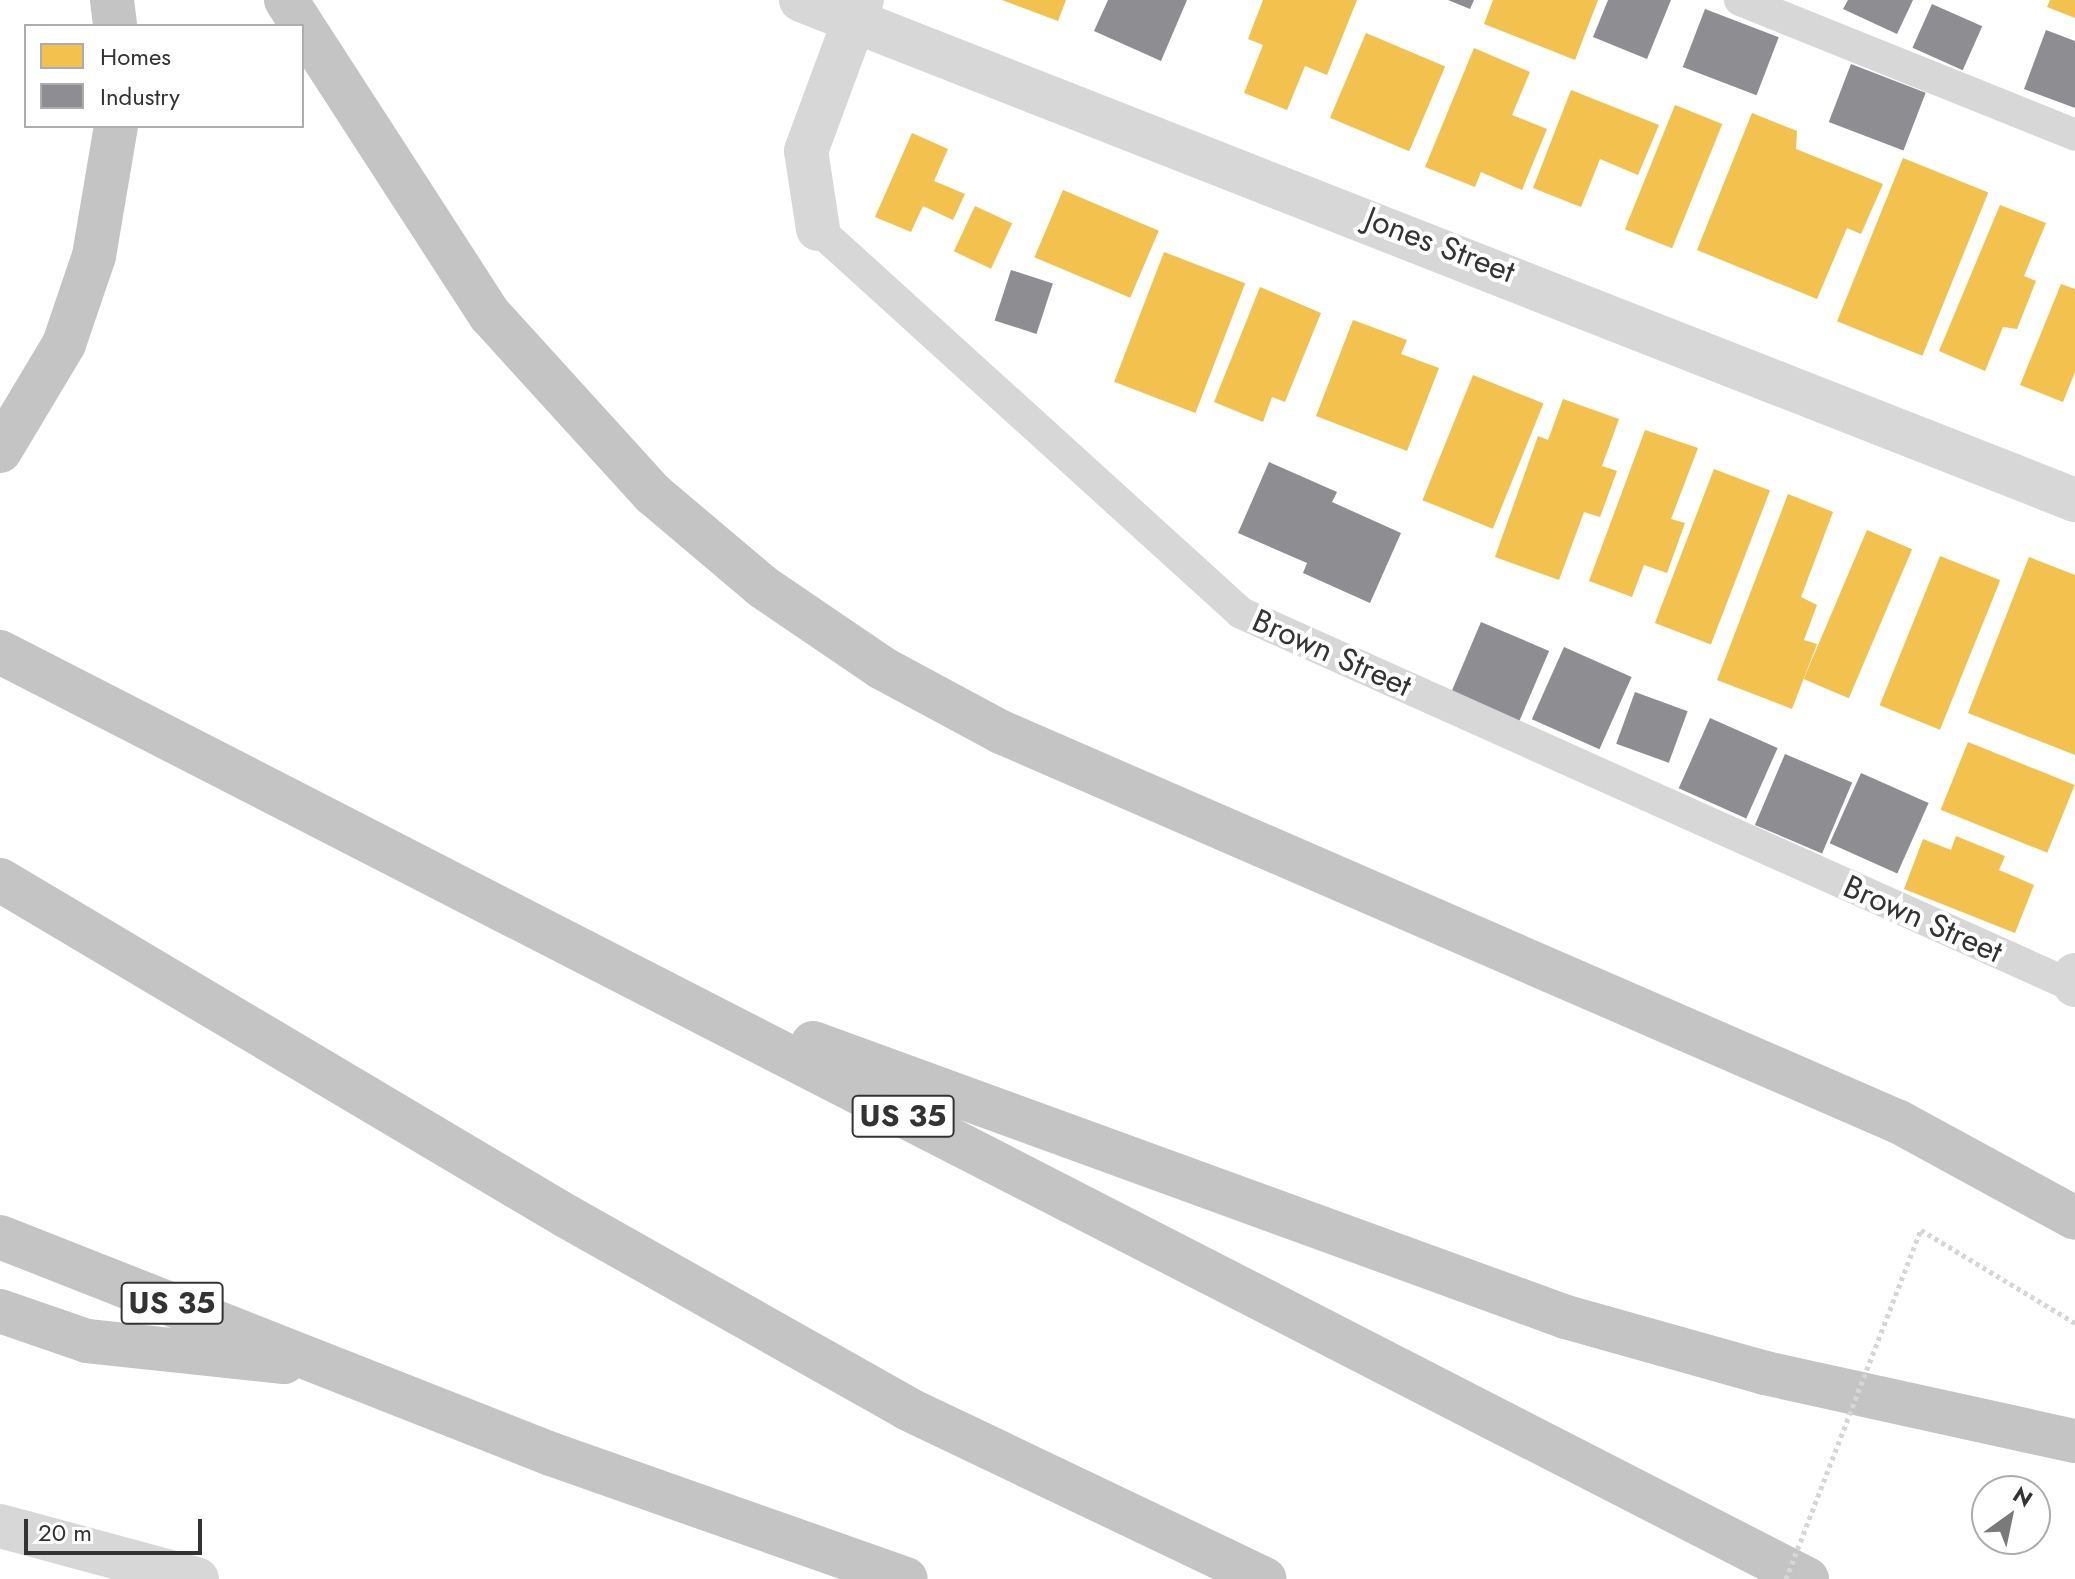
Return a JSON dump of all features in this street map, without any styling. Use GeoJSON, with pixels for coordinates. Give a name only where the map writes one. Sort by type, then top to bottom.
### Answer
{"type":"FeatureCollection","features":[{"type":"Feature","properties":{"kind":"highway"},"geometry":{"type":"LineString","coordinates":[[112,0],[115,24]]}},
{"type":"Feature","properties":{"kind":"highway"},"geometry":{"type":"LineString","coordinates":[[286,0],[302,24]]}},
{"type":"Feature","properties":{"kind":"highway"},"geometry":{"type":"LineString","coordinates":[[304,28],[490,315],[653,494],[789,605],[882,668],[1001,732],[1899,1122],[2075,1218]]}},
{"type":"Feature","properties":{"kind":"highway"},"geometry":{"type":"LineString","coordinates":[[0,451],[64,344],[94,256],[116,128]]}},
{"type":"Feature","properties":{"kind":"highway","name":"US 35"},"geometry":{"type":"LineString","coordinates":[[0,652],[1807,1579]]}},
{"type":"Feature","properties":{"kind":"highway"},"geometry":{"type":"LineString","coordinates":[[0,880],[566,1216],[908,1409],[1265,1579]]}},
{"type":"Feature","properties":{"kind":"highway"},"geometry":{"type":"LineString","coordinates":[[656,987],[1566,1317],[1765,1373],[2075,1441]]}},
{"type":"Feature","properties":{"kind":"highway","name":"US 35"},"geometry":{"type":"LineString","coordinates":[[0,1237],[343,1369],[551,1454],[906,1579]]}},
{"type":"Feature","properties":{"kind":"highway"},"geometry":{"type":"LineString","coordinates":[[0,1311],[87,1341],[343,1369]]}},
{"type":"Feature","properties":{"kind":"street","name":"Jones Street"},"geometry":{"type":"LineString","coordinates":[[801,0],[858,10],[2075,500]]}},
{"type":"Feature","properties":{"kind":"street","name":"Brown Street"},"geometry":{"type":"LineString","coordinates":[[818,229],[806,151],[858,10]]}},
{"type":"Feature","properties":{"kind":"street"},"geometry":{"type":"LineString","coordinates":[[2075,975],[2075,986]]}},
{"type":"Feature","properties":{"kind":"street"},"geometry":{"type":"LineString","coordinates":[[0,1526],[197,1579]]}},
{"type":"Feature","properties":{"kind":"lane"},"geometry":{"type":"LineString","coordinates":[[1740,0],[2075,135]]}},
{"type":"Feature","properties":{"kind":"lane","name":"Brown Street"},"geometry":{"type":"LineString","coordinates":[[818,229],[1241,613],[2075,986]]}},
{"type":"Feature","properties":{"kind":"path"},"geometry":{"type":"LineString","coordinates":[[1786,1579],[1921,1230],[2075,1323]]}},
{"type":"Feature","properties":{"kind":"building: Homes"},"geometry":{"type":"Polygon","coordinates":[[[1002,0],[1066,0],[1058,21],[1002,0]]]}},
{"type":"Feature","properties":{"kind":"building: Homes"},"geometry":{"type":"Polygon","coordinates":[[[1263,0],[1357,0],[1327,75],[1305,66],[1287,110],[1244,93],[1263,45],[1248,39],[1263,0]]]}},
{"type":"Feature","properties":{"kind":"building: Homes"},"geometry":{"type":"Polygon","coordinates":[[[1493,0],[1598,0],[1575,60],[1484,24],[1493,0]]]}},
{"type":"Feature","properties":{"kind":"building: Homes"},"geometry":{"type":"Polygon","coordinates":[[[2050,0],[2075,0],[2075,18],[2047,7],[2050,0]]]}},
{"type":"Feature","properties":{"kind":"building: Homes"},"geometry":{"type":"Polygon","coordinates":[[[1366,33],[1445,67],[1409,151],[1330,118],[1366,33]]]}},
{"type":"Feature","properties":{"kind":"building: Homes"},"geometry":{"type":"Polygon","coordinates":[[[1474,48],[1530,72],[1512,115],[1547,129],[1522,190],[1481,172],[1475,187],[1425,167],[1474,48]]]}},
{"type":"Feature","properties":{"kind":"building: Homes"},"geometry":{"type":"Polygon","coordinates":[[[1571,90],[1659,125],[1638,175],[1600,159],[1581,207],[1533,188],[1571,90]]]}},
{"type":"Feature","properties":{"kind":"building: Homes"},"geometry":{"type":"Polygon","coordinates":[[[1675,105],[1722,124],[1672,248],[1625,229],[1675,105]]]}},
{"type":"Feature","properties":{"kind":"building: Homes"},"geometry":{"type":"Polygon","coordinates":[[[1752,113],[1797,131],[1796,149],[1883,184],[1861,234],[1847,228],[1817,299],[1697,250],[1752,113]]]}},
{"type":"Feature","properties":{"kind":"building: Homes"},"geometry":{"type":"Polygon","coordinates":[[[912,133],[948,149],[934,181],[965,194],[953,220],[923,206],[911,232],[875,217],[912,133]]]}},
{"type":"Feature","properties":{"kind":"building: Homes"},"geometry":{"type":"Polygon","coordinates":[[[1903,158],[1988,192],[1922,356],[1837,321],[1903,158]]]}},
{"type":"Feature","properties":{"kind":"building: Homes"},"geometry":{"type":"Polygon","coordinates":[[[1063,190],[1159,231],[1130,298],[1034,257],[1063,190]]]}},
{"type":"Feature","properties":{"kind":"building: Homes"},"geometry":{"type":"Polygon","coordinates":[[[2000,205],[2046,223],[2024,276],[2036,281],[2017,329],[2003,327],[1985,371],[1939,351],[2000,205]]]}},
{"type":"Feature","properties":{"kind":"building: Homes"},"geometry":{"type":"Polygon","coordinates":[[[975,206],[1012,223],[991,269],[954,251],[975,206]]]}},
{"type":"Feature","properties":{"kind":"building: Homes"},"geometry":{"type":"Polygon","coordinates":[[[1164,252],[1245,283],[1195,413],[1114,382],[1164,252]]]}},
{"type":"Feature","properties":{"kind":"building: Homes"},"geometry":{"type":"Polygon","coordinates":[[[2061,284],[2075,289],[2075,372],[2063,402],[2020,385],[2061,284]]]}},
{"type":"Feature","properties":{"kind":"building: Homes"},"geometry":{"type":"Polygon","coordinates":[[[1260,287],[1321,313],[1285,402],[1272,397],[1263,422],[1214,402],[1260,287]]]}},
{"type":"Feature","properties":{"kind":"building: Homes"},"geometry":{"type":"Polygon","coordinates":[[[1353,320],[1407,340],[1401,354],[1439,368],[1407,451],[1316,416],[1353,320]]]}},
{"type":"Feature","properties":{"kind":"building: Homes"},"geometry":{"type":"Polygon","coordinates":[[[1473,375],[1543,403],[1493,529],[1422,500],[1473,375]]]}},
{"type":"Feature","properties":{"kind":"building: Homes"},"geometry":{"type":"Polygon","coordinates":[[[1563,399],[1619,419],[1602,466],[1617,471],[1600,517],[1584,512],[1559,580],[1495,557],[1538,436],[1548,440],[1563,399]]]}},
{"type":"Feature","properties":{"kind":"building: Homes"},"geometry":{"type":"Polygon","coordinates":[[[1645,430],[1698,448],[1671,519],[1685,523],[1667,573],[1644,565],[1632,597],[1589,581],[1645,430]]]}},
{"type":"Feature","properties":{"kind":"building: Homes"},"geometry":{"type":"Polygon","coordinates":[[[1714,469],[1770,491],[1711,645],[1655,623],[1714,469]]]}},
{"type":"Feature","properties":{"kind":"building: Homes"},"geometry":{"type":"Polygon","coordinates":[[[1788,494],[1833,512],[1801,597],[1817,605],[1804,640],[1817,644],[1792,709],[1717,680],[1788,494]]]}},
{"type":"Feature","properties":{"kind":"building: Homes"},"geometry":{"type":"Polygon","coordinates":[[[1867,530],[1912,549],[1849,698],[1804,679],[1867,530]]]}},
{"type":"Feature","properties":{"kind":"building: Homes"},"geometry":{"type":"Polygon","coordinates":[[[1940,556],[2000,580],[1940,730],[1880,705],[1940,556]]]}},
{"type":"Feature","properties":{"kind":"building: Homes"},"geometry":{"type":"Polygon","coordinates":[[[2029,557],[2075,575],[2075,755],[1968,713],[2029,557]]]}},
{"type":"Feature","properties":{"kind":"building: Homes"},"geometry":{"type":"Polygon","coordinates":[[[1968,742],[2075,785],[2047,853],[1941,810],[1968,742]]]}},
{"type":"Feature","properties":{"kind":"building: Homes"},"geometry":{"type":"Polygon","coordinates":[[[1956,836],[2005,856],[1999,870],[2034,885],[2015,933],[1904,889],[1923,839],[1951,850],[1956,836]]]}},
{"type":"Feature","properties":{"kind":"building: Industry"},"geometry":{"type":"Polygon","coordinates":[[[1108,0],[1187,0],[1161,61],[1094,31],[1108,0]]]}},
{"type":"Feature","properties":{"kind":"building: Industry"},"geometry":{"type":"Polygon","coordinates":[[[1448,0],[1474,0],[1470,9],[1448,0]]]}},
{"type":"Feature","properties":{"kind":"building: Industry"},"geometry":{"type":"Polygon","coordinates":[[[1608,0],[1671,0],[1647,59],[1593,37],[1608,0]]]}},
{"type":"Feature","properties":{"kind":"building: Industry"},"geometry":{"type":"Polygon","coordinates":[[[1848,0],[1913,0],[1897,34],[1843,9],[1848,0]]]}},
{"type":"Feature","properties":{"kind":"building: Industry"},"geometry":{"type":"Polygon","coordinates":[[[1932,4],[1982,26],[1963,70],[1912,48],[1932,4]]]}},
{"type":"Feature","properties":{"kind":"building: Industry"},"geometry":{"type":"Polygon","coordinates":[[[1705,9],[1779,37],[1757,95],[1683,67],[1705,9]]]}},
{"type":"Feature","properties":{"kind":"building: Industry"},"geometry":{"type":"Polygon","coordinates":[[[2046,30],[2075,41],[2075,108],[2024,89],[2046,30]]]}},
{"type":"Feature","properties":{"kind":"building: Industry"},"geometry":{"type":"Polygon","coordinates":[[[1851,64],[1926,93],[1903,151],[1829,122],[1851,64]]]}},
{"type":"Feature","properties":{"kind":"building: Industry"},"geometry":{"type":"Polygon","coordinates":[[[1011,270],[1053,284],[1036,334],[995,320],[1011,270]]]}},
{"type":"Feature","properties":{"kind":"building: Industry"},"geometry":{"type":"Polygon","coordinates":[[[1269,462],[1337,492],[1332,502],[1401,533],[1370,603],[1303,573],[1307,563],[1238,533],[1269,462]]]}},
{"type":"Feature","properties":{"kind":"building: Industry"},"geometry":{"type":"Polygon","coordinates":[[[1481,622],[1549,651],[1519,722],[1451,693],[1481,622]]]}},
{"type":"Feature","properties":{"kind":"building: Industry"},"geometry":{"type":"Polygon","coordinates":[[[1564,647],[1632,677],[1599,749],[1532,719],[1564,647]]]}},
{"type":"Feature","properties":{"kind":"building: Industry"},"geometry":{"type":"Polygon","coordinates":[[[1635,692],[1688,711],[1669,763],[1616,744],[1635,692]]]}},
{"type":"Feature","properties":{"kind":"building: Industry"},"geometry":{"type":"Polygon","coordinates":[[[1710,718],[1778,748],[1746,818],[1679,788],[1710,718]]]}},
{"type":"Feature","properties":{"kind":"building: Industry"},"geometry":{"type":"Polygon","coordinates":[[[1785,754],[1852,783],[1822,853],[1755,825],[1785,754]]]}},
{"type":"Feature","properties":{"kind":"building: Industry"},"geometry":{"type":"Polygon","coordinates":[[[1861,773],[1929,803],[1897,873],[1830,843],[1861,773]]]}}]}
